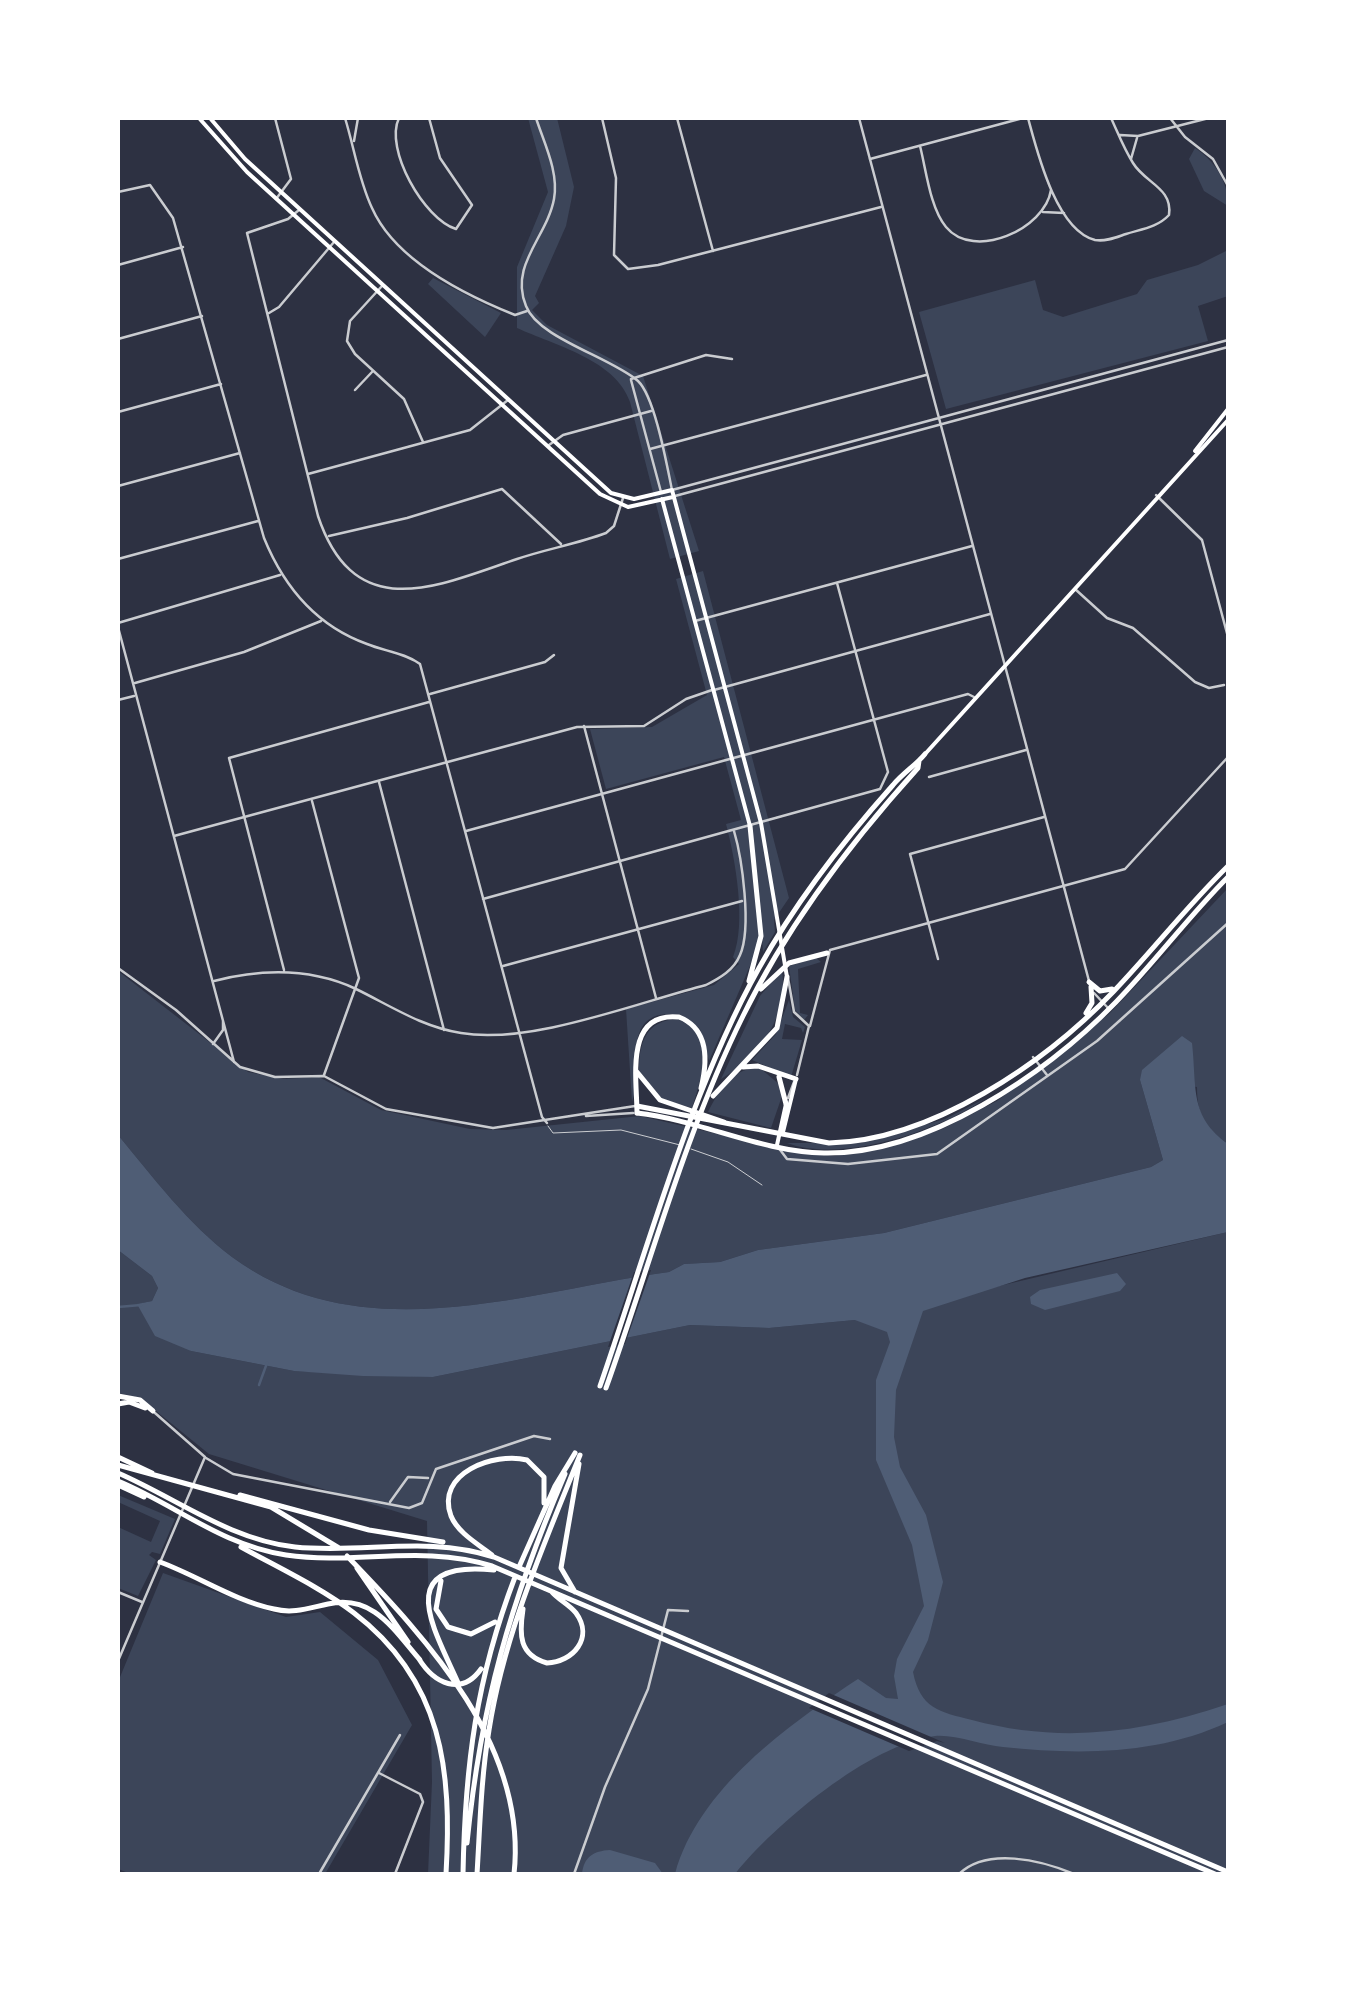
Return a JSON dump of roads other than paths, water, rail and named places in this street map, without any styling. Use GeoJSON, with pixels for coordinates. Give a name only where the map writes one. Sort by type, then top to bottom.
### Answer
{"type":"FeatureCollection","features":[{"type":"Feature","properties":{"kind":"highway"},"geometry":{"type":"LineString","coordinates":[[746,991],[819,878],[880,800],[925,754]]}},
{"type":"Feature","properties":{"kind":"highway"},"geometry":{"type":"LineString","coordinates":[[692,1133],[752,998],[801,918],[868,826],[918,768],[919,761]]}},
{"type":"Feature","properties":{"kind":"highway"},"geometry":{"type":"LineString","coordinates":[[698,1106],[746,991],[761,936],[750,826]]}},
{"type":"Feature","properties":{"kind":"highway"},"geometry":{"type":"LineString","coordinates":[[636,1069],[655,1098],[681,1111],[821,1142],[851,1141],[938,1118],[976,1100],[1078,1024],[1120,986],[1228,866]]}},
{"type":"Feature","properties":{"kind":"highway"},"geometry":{"type":"LineString","coordinates":[[637,1110],[822,1153],[853,1151],[935,1129],[979,1109],[1109,1009],[1228,877]]}},
{"type":"Feature","properties":{"kind":"highway"},"geometry":{"type":"LineString","coordinates":[[752,998],[790,963],[827,953]]}},
{"type":"Feature","properties":{"kind":"highway"},"geometry":{"type":"LineString","coordinates":[[708,1102],[778,1028],[787,977]]}},
{"type":"Feature","properties":{"kind":"highway"},"geometry":{"type":"LineString","coordinates":[[1090,985],[1104,992],[1120,986]]}},
{"type":"Feature","properties":{"kind":"highway"},"geometry":{"type":"LineString","coordinates":[[1078,1024],[1092,1005],[1090,985]]}},
{"type":"Feature","properties":{"kind":"highway"},"geometry":{"type":"LineString","coordinates":[[604,1385],[692,1133],[706,1054],[701,1036],[688,1021],[669,1016],[649,1026],[637,1044],[637,1110]]}},
{"type":"Feature","properties":{"kind":"highway"},"geometry":{"type":"LineString","coordinates":[[735,1070],[758,1066],[796,1079]]}},
{"type":"Feature","properties":{"kind":"highway"},"geometry":{"type":"LineString","coordinates":[[779,1076],[786,1104]]}},
{"type":"Feature","properties":{"kind":"highway"},"geometry":{"type":"LineString","coordinates":[[637,1110],[681,1111]]}},
{"type":"Feature","properties":{"kind":"highway"},"geometry":{"type":"LineString","coordinates":[[118,1396],[140,1400],[152,1411]]}},
{"type":"Feature","properties":{"kind":"highway"},"geometry":{"type":"LineString","coordinates":[[118,1404],[138,1404],[152,1411]]}},
{"type":"Feature","properties":{"kind":"highway"},"geometry":{"type":"LineString","coordinates":[[464,1874],[466,1769],[486,1660],[543,1510],[577,1454]]}},
{"type":"Feature","properties":{"kind":"highway"},"geometry":{"type":"LineString","coordinates":[[477,1874],[489,1729],[527,1590],[577,1454]]}},
{"type":"Feature","properties":{"kind":"highway"},"geometry":{"type":"LineString","coordinates":[[577,1454],[561,1568],[579,1598]]}},
{"type":"Feature","properties":{"kind":"highway"},"geometry":{"type":"LineString","coordinates":[[464,1874],[476,1756],[496,1660],[518,1587],[577,1454]]}},
{"type":"Feature","properties":{"kind":"highway"},"geometry":{"type":"LineString","coordinates":[[118,1457],[174,1482]]}},
{"type":"Feature","properties":{"kind":"highway"},"geometry":{"type":"LineString","coordinates":[[494,1557],[453,1520],[449,1496],[460,1475],[500,1459],[526,1460],[544,1477],[543,1510]]}},
{"type":"Feature","properties":{"kind":"highway"},"geometry":{"type":"LineString","coordinates":[[118,1469],[494,1557],[579,1598],[1216,1874]]}},
{"type":"Feature","properties":{"kind":"highway"},"geometry":{"type":"LineString","coordinates":[[118,1469],[254,1538],[305,1547],[455,1546]]}},
{"type":"Feature","properties":{"kind":"highway"},"geometry":{"type":"LineString","coordinates":[[118,1483],[304,1583],[368,1625],[410,1674],[436,1726],[449,1785],[446,1874]]}},
{"type":"Feature","properties":{"kind":"highway"},"geometry":{"type":"LineString","coordinates":[[208,1490],[291,1516],[353,1562],[446,1665]]}},
{"type":"Feature","properties":{"kind":"highway"},"geometry":{"type":"LineString","coordinates":[[232,1542],[319,1558],[452,1555],[502,1571],[579,1598],[1228,1872]]}},
{"type":"Feature","properties":{"kind":"highway"},"geometry":{"type":"LineString","coordinates":[[160,1562],[274,1610],[296,1611],[342,1602],[365,1605],[388,1622],[420,1660]]}},
{"type":"Feature","properties":{"kind":"highway"},"geometry":{"type":"LineString","coordinates":[[353,1562],[432,1677],[450,1685],[475,1678],[486,1660]]}},
{"type":"Feature","properties":{"kind":"highway"},"geometry":{"type":"LineString","coordinates":[[502,1571],[466,1568],[445,1576],[431,1591],[426,1615],[446,1665],[502,1774],[514,1830],[514,1874]]}},
{"type":"Feature","properties":{"kind":"highway"},"geometry":{"type":"LineString","coordinates":[[445,1576],[436,1604],[448,1627],[476,1634],[500,1616]]}},
{"type":"Feature","properties":{"kind":"highway"},"geometry":{"type":"LineString","coordinates":[[527,1590],[521,1640],[534,1658],[554,1663],[576,1650],[582,1631],[576,1613],[546,1589]]}},
{"type":"Feature","properties":{"kind":"main road"},"geometry":{"type":"LineString","coordinates":[[199,118],[294,215],[600,494],[621,505],[673,494],[762,823],[787,977]]}},
{"type":"Feature","properties":{"kind":"main road"},"geometry":{"type":"LineString","coordinates":[[210,118],[282,193],[508,400],[623,498],[662,497]]}},
{"type":"Feature","properties":{"kind":"main road"},"geometry":{"type":"LineString","coordinates":[[1192,455],[1228,409]]}},
{"type":"Feature","properties":{"kind":"main road"},"geometry":{"type":"LineString","coordinates":[[925,754],[1192,455],[1228,420]]}},
{"type":"Feature","properties":{"kind":"main road"},"geometry":{"type":"LineString","coordinates":[[662,497],[750,826]]}},
{"type":"Feature","properties":{"kind":"main road"},"geometry":{"type":"LineString","coordinates":[[780,1135],[786,1130],[796,1079]]}},
{"type":"Feature","properties":{"kind":"main road"},"geometry":{"type":"LineString","coordinates":[[778,1145],[786,1104]]}},
{"type":"Feature","properties":{"kind":"street"},"geometry":{"type":"LineString","coordinates":[[275,118],[291,180],[276,198]]}},
{"type":"Feature","properties":{"kind":"street"},"geometry":{"type":"LineString","coordinates":[[346,118],[370,206],[393,238],[466,293],[514,316],[528,311]]}},
{"type":"Feature","properties":{"kind":"street"},"geometry":{"type":"LineString","coordinates":[[354,147],[358,118]]}},
{"type":"Feature","properties":{"kind":"street"},"geometry":{"type":"LineString","coordinates":[[400,118],[396,135],[407,179],[448,226],[459,228],[472,204],[445,168],[429,118]]}},
{"type":"Feature","properties":{"kind":"street"},"geometry":{"type":"LineString","coordinates":[[536,118],[554,174],[555,192],[522,272],[528,311],[541,326],[609,360],[640,386],[652,411],[673,494]]}},
{"type":"Feature","properties":{"kind":"street"},"geometry":{"type":"LineString","coordinates":[[602,118],[616,178],[616,260],[636,269],[883,206]]}},
{"type":"Feature","properties":{"kind":"street"},"geometry":{"type":"LineString","coordinates":[[677,118],[713,251]]}},
{"type":"Feature","properties":{"kind":"street"},"geometry":{"type":"LineString","coordinates":[[859,118],[1090,985],[1109,1009]]}},
{"type":"Feature","properties":{"kind":"street"},"geometry":{"type":"LineString","coordinates":[[870,159],[1026,118],[1056,199],[1084,234],[1098,240],[1164,221],[1170,205],[1165,192],[1130,160],[1111,118]]}},
{"type":"Feature","properties":{"kind":"street"},"geometry":{"type":"LineString","coordinates":[[1170,118],[1210,154],[1228,186]]}},
{"type":"Feature","properties":{"kind":"street"},"geometry":{"type":"LineString","coordinates":[[1118,134],[1138,136],[1209,118]]}},
{"type":"Feature","properties":{"kind":"street"},"geometry":{"type":"LineString","coordinates":[[1130,160],[1138,136]]}},
{"type":"Feature","properties":{"kind":"street"},"geometry":{"type":"LineString","coordinates":[[920,146],[938,214],[958,237],[977,241],[1012,232],[1041,212],[1051,188]]}},
{"type":"Feature","properties":{"kind":"street"},"geometry":{"type":"LineString","coordinates":[[118,192],[146,184],[173,218],[259,520],[281,575],[322,620],[362,642],[418,661],[547,1123]]}},
{"type":"Feature","properties":{"kind":"street"},"geometry":{"type":"LineString","coordinates":[[300,209],[294,215],[248,231],[306,474],[326,537],[361,577],[398,591],[450,583],[606,533],[614,526],[623,498]]}},
{"type":"Feature","properties":{"kind":"street"},"geometry":{"type":"LineString","coordinates":[[1041,212],[1066,214]]}},
{"type":"Feature","properties":{"kind":"street"},"geometry":{"type":"LineString","coordinates":[[268,313],[279,307],[335,241]]}},
{"type":"Feature","properties":{"kind":"street"},"geometry":{"type":"LineString","coordinates":[[118,265],[184,247]]}},
{"type":"Feature","properties":{"kind":"street"},"geometry":{"type":"LineString","coordinates":[[382,285],[354,316],[346,336],[352,350],[410,408],[424,443]]}},
{"type":"Feature","properties":{"kind":"street"},"geometry":{"type":"LineString","coordinates":[[118,339],[203,315]]}},
{"type":"Feature","properties":{"kind":"street"},"geometry":{"type":"LineString","coordinates":[[673,494],[1228,340]]}},
{"type":"Feature","properties":{"kind":"street"},"geometry":{"type":"LineString","coordinates":[[673,494],[1228,348]]}},
{"type":"Feature","properties":{"kind":"street"},"geometry":{"type":"LineString","coordinates":[[631,379],[706,356],[732,359]]}},
{"type":"Feature","properties":{"kind":"street"},"geometry":{"type":"LineString","coordinates":[[355,390],[373,371]]}},
{"type":"Feature","properties":{"kind":"street"},"geometry":{"type":"LineString","coordinates":[[650,448],[928,374]]}},
{"type":"Feature","properties":{"kind":"street"},"geometry":{"type":"LineString","coordinates":[[631,379],[662,497]]}},
{"type":"Feature","properties":{"kind":"street"},"geometry":{"type":"LineString","coordinates":[[118,412],[222,384]]}},
{"type":"Feature","properties":{"kind":"street"},"geometry":{"type":"LineString","coordinates":[[306,474],[478,427],[508,400]]}},
{"type":"Feature","properties":{"kind":"street"},"geometry":{"type":"LineString","coordinates":[[548,446],[554,440],[652,411]]}},
{"type":"Feature","properties":{"kind":"street"},"geometry":{"type":"LineString","coordinates":[[118,486],[241,452]]}},
{"type":"Feature","properties":{"kind":"street"},"geometry":{"type":"LineString","coordinates":[[326,537],[407,518],[502,488],[561,546]]}},
{"type":"Feature","properties":{"kind":"street"},"geometry":{"type":"LineString","coordinates":[[1156,495],[1202,540],[1228,638]]}},
{"type":"Feature","properties":{"kind":"street"},"geometry":{"type":"LineString","coordinates":[[118,559],[259,520]]}},
{"type":"Feature","properties":{"kind":"street"},"geometry":{"type":"LineString","coordinates":[[695,621],[974,546]]}},
{"type":"Feature","properties":{"kind":"street"},"geometry":{"type":"LineString","coordinates":[[234,1063],[118,625],[281,575]]}},
{"type":"Feature","properties":{"kind":"street"},"geometry":{"type":"LineString","coordinates":[[483,899],[870,793],[883,786],[889,775],[837,582]]}},
{"type":"Feature","properties":{"kind":"street"},"geometry":{"type":"LineString","coordinates":[[1074,588],[1107,618],[1133,628],[1199,684],[1224,684],[1228,680]]}},
{"type":"Feature","properties":{"kind":"street"},"geometry":{"type":"LineString","coordinates":[[174,836],[584,726],[644,726],[686,699],[713,690],[992,613]]}},
{"type":"Feature","properties":{"kind":"street"},"geometry":{"type":"LineString","coordinates":[[132,684],[244,652],[322,620]]}},
{"type":"Feature","properties":{"kind":"street"},"geometry":{"type":"LineString","coordinates":[[428,694],[545,662],[554,655]]}},
{"type":"Feature","properties":{"kind":"street"},"geometry":{"type":"LineString","coordinates":[[1224,684],[1228,689]]}},
{"type":"Feature","properties":{"kind":"street"},"geometry":{"type":"LineString","coordinates":[[465,832],[968,694],[975,698]]}},
{"type":"Feature","properties":{"kind":"street"},"geometry":{"type":"LineString","coordinates":[[118,700],[136,696]]}},
{"type":"Feature","properties":{"kind":"street"},"geometry":{"type":"LineString","coordinates":[[285,972],[230,758],[430,702]]}},
{"type":"Feature","properties":{"kind":"street"},"geometry":{"type":"LineString","coordinates":[[584,726],[656,998]]}},
{"type":"Feature","properties":{"kind":"street"},"geometry":{"type":"LineString","coordinates":[[929,776],[1028,749]]}},
{"type":"Feature","properties":{"kind":"street"},"geometry":{"type":"LineString","coordinates":[[786,1104],[796,1079],[827,953],[1130,866],[1228,757]]}},
{"type":"Feature","properties":{"kind":"street"},"geometry":{"type":"LineString","coordinates":[[378,781],[444,1030]]}},
{"type":"Feature","properties":{"kind":"street"},"geometry":{"type":"LineString","coordinates":[[312,799],[359,978],[324,1076]]}},
{"type":"Feature","properties":{"kind":"street"},"geometry":{"type":"LineString","coordinates":[[938,959],[910,854],[1046,817]]}},
{"type":"Feature","properties":{"kind":"street"},"geometry":{"type":"LineString","coordinates":[[213,982],[285,972],[356,989],[444,1030],[474,1035],[520,1034],[706,985],[725,974],[740,956],[742,864],[734,830]]}},
{"type":"Feature","properties":{"kind":"street"},"geometry":{"type":"LineString","coordinates":[[502,966],[742,900]]}},
{"type":"Feature","properties":{"kind":"street"},"geometry":{"type":"LineString","coordinates":[[778,1145],[781,1157],[829,1164],[929,1157],[1121,1021],[1228,923]]}},
{"type":"Feature","properties":{"kind":"street"},"geometry":{"type":"LineString","coordinates":[[118,968],[176,1010],[234,1063],[274,1078],[324,1076],[375,1106],[475,1127],[547,1123],[637,1110]]}},
{"type":"Feature","properties":{"kind":"street"},"geometry":{"type":"LineString","coordinates":[[787,977],[794,1012],[810,1026]]}},
{"type":"Feature","properties":{"kind":"street"},"geometry":{"type":"LineString","coordinates":[[212,1044],[224,1030],[223,1020]]}},
{"type":"Feature","properties":{"kind":"street"},"geometry":{"type":"LineString","coordinates":[[1033,1058],[1048,1076]]}},
{"type":"Feature","properties":{"kind":"street"},"geometry":{"type":"LineString","coordinates":[[152,1411],[227,1472],[418,1506],[436,1468],[534,1436],[550,1438]]}},
{"type":"Feature","properties":{"kind":"street"},"geometry":{"type":"LineString","coordinates":[[118,1661],[205,1457]]}},
{"type":"Feature","properties":{"kind":"street"},"geometry":{"type":"LineString","coordinates":[[390,1503],[408,1477],[428,1478]]}},
{"type":"Feature","properties":{"kind":"street"},"geometry":{"type":"LineString","coordinates":[[118,1592],[143,1602]]}},
{"type":"Feature","properties":{"kind":"street"},"geometry":{"type":"LineString","coordinates":[[574,1874],[605,1788],[648,1689],[668,1610],[688,1611]]}},
{"type":"Feature","properties":{"kind":"street"},"geometry":{"type":"LineString","coordinates":[[319,1874],[400,1735]]}},
{"type":"Feature","properties":{"kind":"street"},"geometry":{"type":"LineString","coordinates":[[377,1773],[420,1794],[422,1802],[395,1874]]}},
{"type":"Feature","properties":{"kind":"street"},"geometry":{"type":"LineString","coordinates":[[959,1874],[986,1858],[1042,1864],[1074,1874]]}},
{"type":"Feature","properties":{"kind":"lane"},"geometry":{"type":"LineString","coordinates":[[547,1123],[553,1133],[596,1128],[645,1134],[728,1162],[762,1186]]}},
{"type":"Feature","properties":{"kind":"waterway"},"geometry":{"type":"LineString","coordinates":[[118,1307],[141,1305]]}},
{"type":"Feature","properties":{"kind":"waterway"},"geometry":{"type":"LineString","coordinates":[[259,1385],[267,1363]]}}]}
